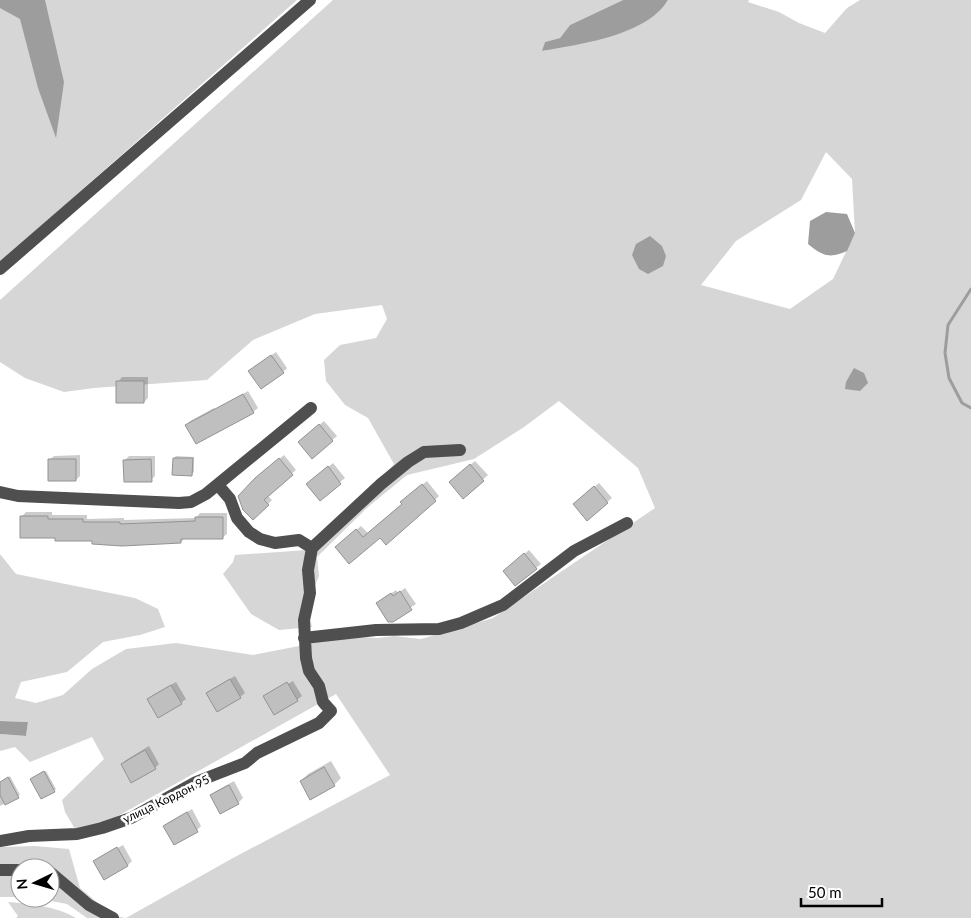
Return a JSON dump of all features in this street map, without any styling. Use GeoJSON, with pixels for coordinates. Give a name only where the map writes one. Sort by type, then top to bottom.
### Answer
{"type":"FeatureCollection","features":[{"type":"Feature","properties":{"kind":"street"},"geometry":{"type":"LineString","coordinates":[[0,269],[310,0]]}},
{"type":"Feature","properties":{"kind":"street"},"geometry":{"type":"LineString","coordinates":[[0,492],[18,496],[191,502],[218,485],[311,408]]}},
{"type":"Feature","properties":{"kind":"street"},"geometry":{"type":"LineString","coordinates":[[460,450],[424,452],[408,462],[381,484],[312,548],[308,570],[310,593],[304,620],[304,638],[376,630],[439,629],[461,623],[503,605],[574,552],[627,522]]}},
{"type":"Feature","properties":{"kind":"street"},"geometry":{"type":"LineString","coordinates":[[218,485],[230,499],[237,518],[249,532],[260,539],[275,543],[299,540],[312,548]]}},
{"type":"Feature","properties":{"kind":"street","name":"улица Кордон 95"},"geometry":{"type":"LineString","coordinates":[[0,841],[29,836],[77,834],[131,818],[196,782],[245,763],[257,753],[319,724],[330,711],[323,702],[319,686],[309,671],[304,638]]}},
{"type":"Feature","properties":{"kind":"street"},"geometry":{"type":"LineString","coordinates":[[60,881],[88,905],[113,918]]}},
{"type":"Feature","properties":{"kind":"shaded area"},"geometry":{"type":"Polygon","coordinates":[[[0,0],[297,0],[0,262],[0,0]]]}},
{"type":"Feature","properties":{"kind":"shaded area"},"geometry":{"type":"Polygon","coordinates":[[[0,0],[45,0],[64,82],[56,138],[38,88],[20,19],[0,8],[0,0]]]}},
{"type":"Feature","properties":{"kind":"shaded area"},"geometry":{"type":"Polygon","coordinates":[[[333,0],[623,0],[570,25],[560,38],[545,42],[543,51],[666,3],[668,0],[749,0],[748,2],[779,12],[799,23],[825,33],[847,8],[860,0],[971,0],[971,918],[126,918],[233,858],[390,775],[336,694],[109,821],[75,829],[65,812],[62,800],[104,759],[92,737],[30,762],[15,747],[0,751],[0,734],[26,736],[28,722],[0,721],[0,554],[16,574],[135,598],[158,609],[165,627],[140,635],[103,642],[67,672],[21,682],[15,698],[36,703],[63,695],[92,669],[126,649],[176,643],[253,655],[299,646],[317,635],[378,638],[394,636],[421,639],[493,618],[655,508],[638,468],[559,401],[524,427],[474,459],[407,475],[368,507],[317,557],[319,576],[307,605],[312,627],[279,630],[251,614],[223,574],[233,562],[235,555],[307,550],[351,513],[394,464],[368,418],[345,405],[326,381],[324,360],[340,345],[376,338],[387,319],[382,305],[315,314],[253,340],[207,380],[64,392],[25,378],[0,362],[0,300],[333,0]],[[826,152],[801,200],[736,241],[701,285],[790,309],[833,279],[855,233],[852,179],[826,152]]]}},
{"type":"Feature","properties":{"kind":"shaded area"},"geometry":{"type":"Polygon","coordinates":[[[623,0],[668,0],[658,12],[628,30],[593,41],[542,51],[545,42],[560,38],[570,25],[623,0]]]}},
{"type":"Feature","properties":{"kind":"shaded area"},"geometry":{"type":"Polygon","coordinates":[[[826,212],[847,214],[855,233],[847,251],[835,255],[826,255],[808,244],[810,221],[826,212]]]}},
{"type":"Feature","properties":{"kind":"shaded area"},"geometry":{"type":"Polygon","coordinates":[[[650,236],[662,246],[666,256],[663,266],[648,274],[639,269],[632,255],[636,244],[650,236]]]}},
{"type":"Feature","properties":{"kind":"shaded area"},"geometry":{"type":"Polygon","coordinates":[[[854,368],[864,373],[868,383],[860,391],[845,389],[846,382],[854,368]]]}},
{"type":"Feature","properties":{"kind":"shaded area"},"geometry":{"type":"Polygon","coordinates":[[[0,721],[28,722],[26,736],[0,734],[0,721]]]}},
{"type":"Feature","properties":{"kind":"shaded area"},"geometry":{"type":"Polygon","coordinates":[[[35,846],[69,849],[80,888],[112,915],[125,918],[87,918],[67,904],[60,903],[60,858],[10,858],[10,897],[0,897],[0,847],[35,846]]]}},
{"type":"Feature","properties":{"kind":"shaded area"},"geometry":{"type":"Polygon","coordinates":[[[12,908],[52,908],[76,918],[16,918],[18,916],[12,908]]]}},
{"type":"Feature","properties":{"kind":"building"},"geometry":{"type":"Polygon","coordinates":[[[271,355],[284,373],[261,389],[248,371],[271,355]]]}},
{"type":"Feature","properties":{"kind":"building"},"geometry":{"type":"Polygon","coordinates":[[[116,381],[144,381],[144,403],[116,403],[116,381]]]}},
{"type":"Feature","properties":{"kind":"building"},"geometry":{"type":"Polygon","coordinates":[[[243,394],[254,413],[196,444],[185,425],[243,394]]]}},
{"type":"Feature","properties":{"kind":"building"},"geometry":{"type":"Polygon","coordinates":[[[319,424],[333,441],[312,459],[298,442],[319,424]]]}},
{"type":"Feature","properties":{"kind":"building"},"geometry":{"type":"Polygon","coordinates":[[[173,458],[193,458],[192,476],[172,475],[173,458]]]}},
{"type":"Feature","properties":{"kind":"building"},"geometry":{"type":"Polygon","coordinates":[[[279,458],[293,475],[264,500],[269,505],[253,520],[243,510],[238,496],[255,478],[279,458]]]}},
{"type":"Feature","properties":{"kind":"building"},"geometry":{"type":"Polygon","coordinates":[[[48,459],[76,459],[76,481],[48,481],[48,459]]]}},
{"type":"Feature","properties":{"kind":"building"},"geometry":{"type":"Polygon","coordinates":[[[151,459],[152,482],[124,482],[123,460],[151,459]]]}},
{"type":"Feature","properties":{"kind":"building"},"geometry":{"type":"Polygon","coordinates":[[[470,464],[484,481],[463,499],[449,482],[470,464]]]}},
{"type":"Feature","properties":{"kind":"building"},"geometry":{"type":"Polygon","coordinates":[[[328,466],[341,484],[320,501],[306,484],[328,466]]]}},
{"type":"Feature","properties":{"kind":"building"},"geometry":{"type":"Polygon","coordinates":[[[422,484],[436,501],[386,545],[380,538],[349,564],[335,547],[356,529],[363,537],[402,504],[400,502],[422,484]]]}},
{"type":"Feature","properties":{"kind":"building"},"geometry":{"type":"Polygon","coordinates":[[[594,486],[608,503],[587,521],[573,504],[594,486]]]}},
{"type":"Feature","properties":{"kind":"building"},"geometry":{"type":"Polygon","coordinates":[[[20,516],[48,516],[48,519],[83,519],[83,522],[120,522],[120,524],[195,521],[195,517],[223,517],[223,539],[181,539],[181,543],[122,546],[92,544],[92,541],[55,541],[55,538],[20,538],[20,516]]]}},
{"type":"Feature","properties":{"kind":"building"},"geometry":{"type":"Polygon","coordinates":[[[524,553],[537,569],[515,586],[503,571],[524,553]]]}},
{"type":"Feature","properties":{"kind":"building"},"geometry":{"type":"Polygon","coordinates":[[[400,591],[412,610],[393,622],[388,622],[376,603],[391,593],[393,596],[400,591]]]}},
{"type":"Feature","properties":{"kind":"building"},"geometry":{"type":"Polygon","coordinates":[[[230,679],[241,698],[217,712],[206,693],[230,679]]]}},
{"type":"Feature","properties":{"kind":"building"},"geometry":{"type":"Polygon","coordinates":[[[287,682],[298,701],[274,715],[263,696],[287,682]]]}},
{"type":"Feature","properties":{"kind":"building"},"geometry":{"type":"Polygon","coordinates":[[[171,685],[182,704],[158,718],[147,699],[171,685]]]}},
{"type":"Feature","properties":{"kind":"building"},"geometry":{"type":"Polygon","coordinates":[[[145,750],[156,769],[131,783],[121,764],[145,750]]]}},
{"type":"Feature","properties":{"kind":"building"},"geometry":{"type":"Polygon","coordinates":[[[324,767],[335,786],[310,800],[300,781],[324,767]]]}},
{"type":"Feature","properties":{"kind":"building"},"geometry":{"type":"Polygon","coordinates":[[[44,771],[55,792],[41,799],[30,779],[44,771]]]}},
{"type":"Feature","properties":{"kind":"building"},"geometry":{"type":"Polygon","coordinates":[[[8,777],[19,798],[5,805],[0,795],[0,782],[8,777]]]}},
{"type":"Feature","properties":{"kind":"building"},"geometry":{"type":"Polygon","coordinates":[[[229,785],[239,804],[220,814],[210,795],[229,785]]]}},
{"type":"Feature","properties":{"kind":"building"},"geometry":{"type":"Polygon","coordinates":[[[187,812],[198,832],[174,845],[163,826],[187,812]]]}},
{"type":"Feature","properties":{"kind":"building"},"geometry":{"type":"Polygon","coordinates":[[[117,847],[128,866],[104,880],[93,861],[117,847]]]}},
{"type":"Feature","properties":{"kind":"waterway"},"geometry":{"type":"LineString","coordinates":[[971,289],[948,325],[945,353],[949,378],[962,403],[971,408]]}}]}
